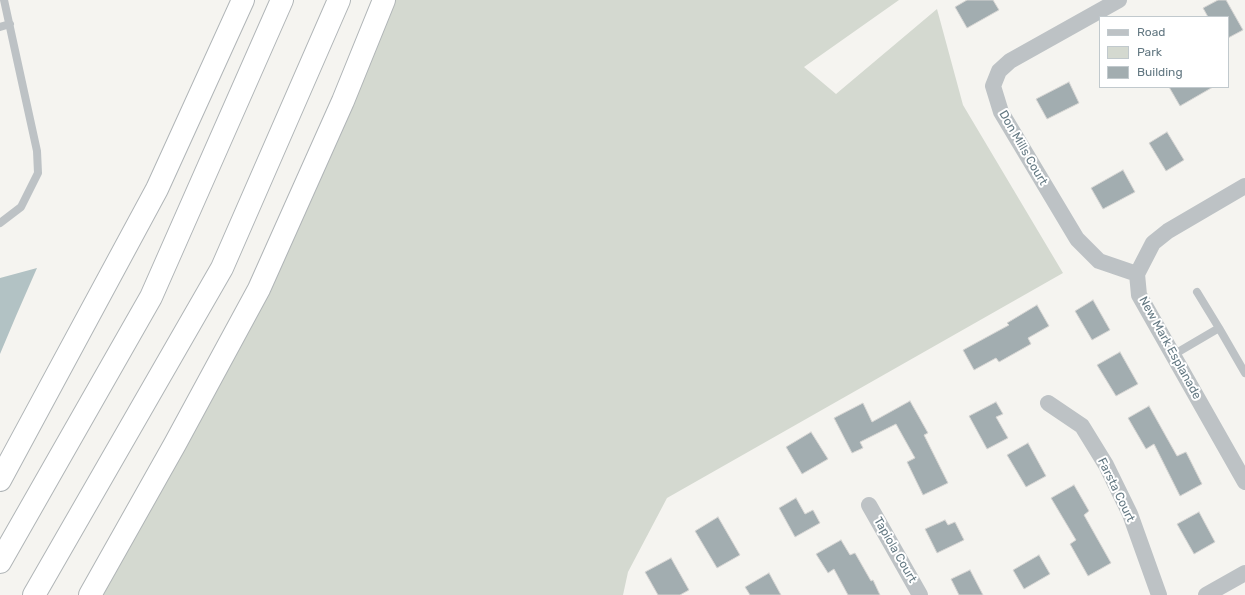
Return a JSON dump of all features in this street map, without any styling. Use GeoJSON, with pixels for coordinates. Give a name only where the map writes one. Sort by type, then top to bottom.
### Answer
{"type":"FeatureCollection","features":[{"type":"Feature","properties":{"kind":"highway"},"geometry":{"type":"LineString","coordinates":[[0,562],[151,297],[282,0]]}},
{"type":"Feature","properties":{"kind":"highway"},"geometry":{"type":"LineString","coordinates":[[34,595],[222,268],[339,0]]}},
{"type":"Feature","properties":{"kind":"highway"},"geometry":{"type":"LineString","coordinates":[[90,595],[175,444],[259,289],[343,101],[384,0]]}},
{"type":"Feature","properties":{"kind":"highway"},"geometry":{"type":"LineString","coordinates":[[0,480],[157,189],[238,6]]}},
{"type":"Feature","properties":{"kind":"street","name":"Don Mills Court"},"geometry":{"type":"LineString","coordinates":[[1119,0],[1010,61],[999,71],[993,86],[1001,112],[1077,239],[1099,261],[1137,274]]}},
{"type":"Feature","properties":{"kind":"street"},"geometry":{"type":"LineString","coordinates":[[1137,274],[1153,243],[1168,231],[1245,186]]}},
{"type":"Feature","properties":{"kind":"street","name":"New Mark Esplanade"},"geometry":{"type":"LineString","coordinates":[[1137,274],[1139,295],[1245,482]]}},
{"type":"Feature","properties":{"kind":"street","name":"Farsta Court"},"geometry":{"type":"LineString","coordinates":[[1048,404],[1082,426],[1106,465],[1130,514],[1159,595]]}},
{"type":"Feature","properties":{"kind":"street","name":"Tapiola Court"},"geometry":{"type":"LineString","coordinates":[[869,505],[920,595]]}},
{"type":"Feature","properties":{"kind":"street"},"geometry":{"type":"LineString","coordinates":[[1206,595],[1245,573]]}},
{"type":"Feature","properties":{"kind":"lane"},"geometry":{"type":"LineString","coordinates":[[0,223],[21,207],[38,173],[38,151],[4,0]]}},
{"type":"Feature","properties":{"kind":"lane"},"geometry":{"type":"LineString","coordinates":[[0,27],[10,24]]}},
{"type":"Feature","properties":{"kind":"lane"},"geometry":{"type":"LineString","coordinates":[[1197,292],[1245,373]]}},
{"type":"Feature","properties":{"kind":"lane"},"geometry":{"type":"LineString","coordinates":[[1173,355],[1219,328]]}},
{"type":"Feature","properties":{"kind":"green space"},"geometry":{"type":"Polygon","coordinates":[[[384,0],[899,0],[804,67],[836,94],[937,9],[963,105],[1063,273],[667,498],[628,572],[623,595],[90,595],[175,444],[384,0]]]}},
{"type":"Feature","properties":{"kind":"shaded area"},"geometry":{"type":"Polygon","coordinates":[[[37,268],[16,316],[0,354],[0,278],[37,268]]]}},
{"type":"Feature","properties":{"kind":"building"},"geometry":{"type":"Polygon","coordinates":[[[967,0],[993,0],[999,10],[967,28],[955,7],[967,0]]]}},
{"type":"Feature","properties":{"kind":"building"},"geometry":{"type":"Polygon","coordinates":[[[1218,0],[1226,0],[1243,30],[1229,37],[1229,16],[1207,16],[1203,8],[1218,0]]]}},
{"type":"Feature","properties":{"kind":"building"},"geometry":{"type":"Polygon","coordinates":[[[1069,82],[1079,103],[1047,119],[1036,99],[1069,82]]]}},
{"type":"Feature","properties":{"kind":"building"},"geometry":{"type":"Polygon","coordinates":[[[1170,88],[1211,88],[1180,106],[1170,88]]]}},
{"type":"Feature","properties":{"kind":"building"},"geometry":{"type":"Polygon","coordinates":[[[1167,132],[1184,160],[1166,171],[1149,143],[1167,132]]]}},
{"type":"Feature","properties":{"kind":"building"},"geometry":{"type":"Polygon","coordinates":[[[1123,170],[1135,192],[1103,209],[1091,188],[1123,170]]]}},
{"type":"Feature","properties":{"kind":"building"},"geometry":{"type":"Polygon","coordinates":[[[1093,300],[1110,330],[1092,340],[1075,311],[1093,300]]]}},
{"type":"Feature","properties":{"kind":"building"},"geometry":{"type":"Polygon","coordinates":[[[1037,305],[1049,326],[1028,338],[1031,344],[999,362],[996,358],[974,370],[963,350],[1009,325],[1007,323],[1037,305]]]}},
{"type":"Feature","properties":{"kind":"building"},"geometry":{"type":"Polygon","coordinates":[[[1120,352],[1138,384],[1116,396],[1097,365],[1120,352]]]}},
{"type":"Feature","properties":{"kind":"building"},"geometry":{"type":"Polygon","coordinates":[[[910,401],[928,433],[924,435],[948,483],[923,495],[907,462],[915,458],[896,424],[860,442],[863,448],[852,453],[834,418],[863,403],[872,422],[910,401]]]}},
{"type":"Feature","properties":{"kind":"building"},"geometry":{"type":"Polygon","coordinates":[[[996,402],[1003,414],[996,417],[1008,438],[987,449],[969,416],[996,402]]]}},
{"type":"Feature","properties":{"kind":"building"},"geometry":{"type":"Polygon","coordinates":[[[1149,406],[1177,456],[1186,452],[1202,484],[1180,496],[1154,444],[1146,449],[1128,418],[1149,406]]]}},
{"type":"Feature","properties":{"kind":"building"},"geometry":{"type":"Polygon","coordinates":[[[811,432],[828,459],[802,474],[786,447],[811,432]]]}},
{"type":"Feature","properties":{"kind":"building"},"geometry":{"type":"Polygon","coordinates":[[[1028,443],[1046,476],[1026,487],[1007,455],[1028,443]]]}},
{"type":"Feature","properties":{"kind":"building"},"geometry":{"type":"Polygon","coordinates":[[[1074,485],[1089,511],[1084,515],[1111,563],[1088,576],[1070,544],[1076,540],[1051,498],[1074,485]]]}},
{"type":"Feature","properties":{"kind":"building"},"geometry":{"type":"Polygon","coordinates":[[[796,498],[805,514],[813,510],[820,523],[795,537],[779,508],[796,498]]]}},
{"type":"Feature","properties":{"kind":"building"},"geometry":{"type":"Polygon","coordinates":[[[1199,512],[1215,542],[1194,554],[1177,524],[1199,512]]]}},
{"type":"Feature","properties":{"kind":"building"},"geometry":{"type":"Polygon","coordinates":[[[718,517],[740,555],[717,568],[695,531],[718,517]]]}},
{"type":"Feature","properties":{"kind":"building"},"geometry":{"type":"Polygon","coordinates":[[[945,520],[948,525],[955,522],[964,540],[937,553],[925,529],[945,520]]]}},
{"type":"Feature","properties":{"kind":"building"},"geometry":{"type":"Polygon","coordinates":[[[841,540],[850,555],[855,553],[871,581],[873,580],[880,595],[848,595],[834,569],[828,573],[816,554],[841,540]]]}},
{"type":"Feature","properties":{"kind":"building"},"geometry":{"type":"Polygon","coordinates":[[[1039,555],[1050,574],[1024,589],[1013,570],[1039,555]]]}},
{"type":"Feature","properties":{"kind":"building"},"geometry":{"type":"Polygon","coordinates":[[[671,558],[689,590],[680,595],[658,595],[645,572],[671,558]]]}},
{"type":"Feature","properties":{"kind":"building"},"geometry":{"type":"Polygon","coordinates":[[[970,570],[983,595],[959,595],[951,579],[970,570]]]}},
{"type":"Feature","properties":{"kind":"building"},"geometry":{"type":"Polygon","coordinates":[[[769,573],[781,595],[750,595],[745,587],[769,573]]]}}]}
